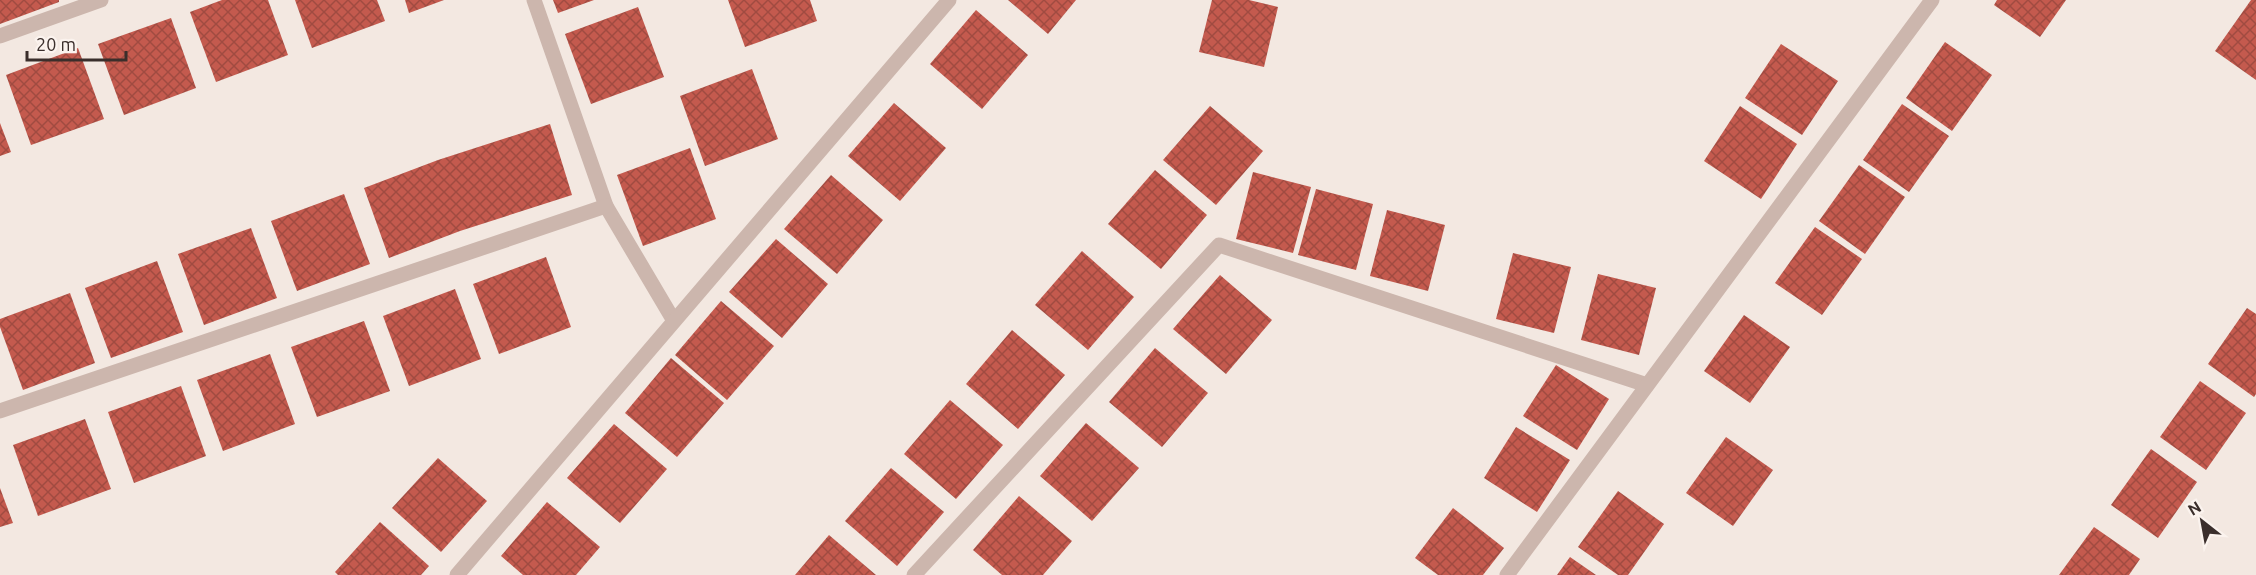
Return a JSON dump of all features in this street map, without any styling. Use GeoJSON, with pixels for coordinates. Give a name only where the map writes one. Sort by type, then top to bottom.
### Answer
{"type":"FeatureCollection","features":[{"type":"Feature","properties":{"kind":"street"},"geometry":{"type":"LineString","coordinates":[[0,36],[101,0]]}},
{"type":"Feature","properties":{"kind":"street"},"geometry":{"type":"LineString","coordinates":[[534,0],[606,206],[674,321]]}},
{"type":"Feature","properties":{"kind":"street"},"geometry":{"type":"LineString","coordinates":[[457,575],[949,0]]}},
{"type":"Feature","properties":{"kind":"street"},"geometry":{"type":"LineString","coordinates":[[1506,575],[1932,0]]}},
{"type":"Feature","properties":{"kind":"street"},"geometry":{"type":"LineString","coordinates":[[0,411],[606,206]]}},
{"type":"Feature","properties":{"kind":"street"},"geometry":{"type":"LineString","coordinates":[[914,575],[1219,245],[1647,385]]}},
{"type":"Feature","properties":{"kind":"building"},"geometry":{"type":"Polygon","coordinates":[[[0,0],[59,0],[59,2],[0,24],[0,0]]]}},
{"type":"Feature","properties":{"kind":"building"},"geometry":{"type":"Polygon","coordinates":[[[222,0],[268,0],[288,55],[216,82],[190,12],[222,0]]]}},
{"type":"Feature","properties":{"kind":"building"},"geometry":{"type":"Polygon","coordinates":[[[295,0],[377,0],[385,21],[312,48],[295,0]]]}},
{"type":"Feature","properties":{"kind":"building"},"geometry":{"type":"Polygon","coordinates":[[[405,0],[444,0],[409,13],[405,0]]]}},
{"type":"Feature","properties":{"kind":"building"},"geometry":{"type":"Polygon","coordinates":[[[553,0],[594,0],[558,13],[553,0]]]}},
{"type":"Feature","properties":{"kind":"building"},"geometry":{"type":"Polygon","coordinates":[[[728,0],[810,0],[817,21],[745,47],[728,0]]]}},
{"type":"Feature","properties":{"kind":"building"},"geometry":{"type":"Polygon","coordinates":[[[1008,0],[1076,0],[1048,34],[1008,0]]]}},
{"type":"Feature","properties":{"kind":"building"},"geometry":{"type":"Polygon","coordinates":[[[1212,0],[1249,0],[1278,7],[1264,67],[1199,52],[1212,0]]]}},
{"type":"Feature","properties":{"kind":"building"},"geometry":{"type":"Polygon","coordinates":[[[1997,0],[2066,0],[2040,37],[1994,5],[1997,0]]]}},
{"type":"Feature","properties":{"kind":"building"},"geometry":{"type":"Polygon","coordinates":[[[2251,0],[2256,0],[2256,80],[2215,51],[2251,0]]]}},
{"type":"Feature","properties":{"kind":"building"},"geometry":{"type":"Polygon","coordinates":[[[638,7],[664,77],[591,104],[565,34],[638,7]]]}},
{"type":"Feature","properties":{"kind":"building"},"geometry":{"type":"Polygon","coordinates":[[[976,10],[1028,55],[982,109],[930,64],[976,10]]]}},
{"type":"Feature","properties":{"kind":"building"},"geometry":{"type":"Polygon","coordinates":[[[171,18],[196,88],[124,115],[98,44],[171,18]]]}},
{"type":"Feature","properties":{"kind":"building"},"geometry":{"type":"Polygon","coordinates":[[[1945,42],[1992,75],[1952,131],[1906,98],[1945,42]]]}},
{"type":"Feature","properties":{"kind":"building"},"geometry":{"type":"Polygon","coordinates":[[[1781,44],[1838,81],[1802,135],[1745,98],[1781,44]]]}},
{"type":"Feature","properties":{"kind":"building"},"geometry":{"type":"Polygon","coordinates":[[[78,48],[104,119],[31,145],[6,75],[78,48]]]}},
{"type":"Feature","properties":{"kind":"building"},"geometry":{"type":"Polygon","coordinates":[[[752,69],[778,139],[705,166],[680,96],[752,69]]]}},
{"type":"Feature","properties":{"kind":"building"},"geometry":{"type":"Polygon","coordinates":[[[894,103],[946,148],[900,201],[848,156],[894,103]]]}},
{"type":"Feature","properties":{"kind":"building"},"geometry":{"type":"Polygon","coordinates":[[[1902,104],[1949,136],[1909,192],[1863,160],[1902,104]]]}},
{"type":"Feature","properties":{"kind":"building"},"geometry":{"type":"Polygon","coordinates":[[[1210,106],[1263,151],[1216,205],[1163,160],[1210,106]]]}},
{"type":"Feature","properties":{"kind":"building"},"geometry":{"type":"Polygon","coordinates":[[[1740,106],[1797,144],[1761,199],[1704,161],[1740,106]]]}},
{"type":"Feature","properties":{"kind":"building"},"geometry":{"type":"Polygon","coordinates":[[[0,123],[11,152],[0,156],[0,123]]]}},
{"type":"Feature","properties":{"kind":"building"},"geometry":{"type":"Polygon","coordinates":[[[550,124],[572,195],[460,231],[389,258],[364,188],[438,160],[550,124]]]}},
{"type":"Feature","properties":{"kind":"building"},"geometry":{"type":"Polygon","coordinates":[[[690,148],[716,219],[643,246],[617,175],[690,148]]]}},
{"type":"Feature","properties":{"kind":"building"},"geometry":{"type":"Polygon","coordinates":[[[1859,165],[1905,197],[1865,254],[1819,221],[1859,165]]]}},
{"type":"Feature","properties":{"kind":"building"},"geometry":{"type":"Polygon","coordinates":[[[1155,170],[1207,215],[1161,269],[1108,224],[1155,170]]]}},
{"type":"Feature","properties":{"kind":"building"},"geometry":{"type":"Polygon","coordinates":[[[1253,172],[1311,187],[1293,253],[1236,239],[1253,172]]]}},
{"type":"Feature","properties":{"kind":"building"},"geometry":{"type":"Polygon","coordinates":[[[831,175],[883,220],[837,274],[784,229],[831,175]]]}},
{"type":"Feature","properties":{"kind":"building"},"geometry":{"type":"Polygon","coordinates":[[[1316,189],[1373,204],[1356,270],[1298,255],[1316,189]]]}},
{"type":"Feature","properties":{"kind":"building"},"geometry":{"type":"Polygon","coordinates":[[[344,194],[370,264],[297,291],[271,221],[344,194]]]}},
{"type":"Feature","properties":{"kind":"building"},"geometry":{"type":"Polygon","coordinates":[[[1387,210],[1445,225],[1428,291],[1370,276],[1387,210]]]}},
{"type":"Feature","properties":{"kind":"building"},"geometry":{"type":"Polygon","coordinates":[[[1815,227],[1862,259],[1822,315],[1775,283],[1815,227]]]}},
{"type":"Feature","properties":{"kind":"building"},"geometry":{"type":"Polygon","coordinates":[[[251,228],[277,298],[204,325],[178,254],[251,228]]]}},
{"type":"Feature","properties":{"kind":"building"},"geometry":{"type":"Polygon","coordinates":[[[776,239],[828,284],[782,338],[729,292],[776,239]]]}},
{"type":"Feature","properties":{"kind":"building"},"geometry":{"type":"Polygon","coordinates":[[[1082,251],[1134,297],[1088,350],[1035,305],[1082,251]]]}},
{"type":"Feature","properties":{"kind":"building"},"geometry":{"type":"Polygon","coordinates":[[[1513,253],[1571,267],[1554,333],[1496,319],[1513,253]]]}},
{"type":"Feature","properties":{"kind":"building"},"geometry":{"type":"Polygon","coordinates":[[[546,257],[571,327],[499,354],[473,284],[546,257]]]}},
{"type":"Feature","properties":{"kind":"building"},"geometry":{"type":"Polygon","coordinates":[[[157,261],[183,332],[111,358],[85,288],[157,261]]]}},
{"type":"Feature","properties":{"kind":"building"},"geometry":{"type":"Polygon","coordinates":[[[1598,274],[1656,288],[1639,355],[1581,340],[1598,274]]]}},
{"type":"Feature","properties":{"kind":"building"},"geometry":{"type":"Polygon","coordinates":[[[1220,275],[1272,320],[1226,374],[1173,329],[1220,275]]]}},
{"type":"Feature","properties":{"kind":"building"},"geometry":{"type":"Polygon","coordinates":[[[455,289],[481,359],[409,386],[383,316],[455,289]]]}},
{"type":"Feature","properties":{"kind":"building"},"geometry":{"type":"Polygon","coordinates":[[[70,293],[95,363],[23,390],[0,327],[0,319],[70,293]]]}},
{"type":"Feature","properties":{"kind":"building"},"geometry":{"type":"Polygon","coordinates":[[[721,301],[774,346],[727,400],[675,355],[721,301]]]}},
{"type":"Feature","properties":{"kind":"building"},"geometry":{"type":"Polygon","coordinates":[[[2247,308],[2256,314],[2256,394],[2254,397],[2208,364],[2247,308]]]}},
{"type":"Feature","properties":{"kind":"building"},"geometry":{"type":"Polygon","coordinates":[[[1744,315],[1790,347],[1750,403],[1704,371],[1744,315]]]}},
{"type":"Feature","properties":{"kind":"building"},"geometry":{"type":"Polygon","coordinates":[[[364,321],[390,391],[317,417],[291,347],[364,321]]]}},
{"type":"Feature","properties":{"kind":"building"},"geometry":{"type":"Polygon","coordinates":[[[1012,330],[1065,375],[1018,429],[966,384],[1012,330]]]}},
{"type":"Feature","properties":{"kind":"building"},"geometry":{"type":"Polygon","coordinates":[[[1155,348],[1208,393],[1162,447],[1109,402],[1155,348]]]}},
{"type":"Feature","properties":{"kind":"building"},"geometry":{"type":"Polygon","coordinates":[[[270,354],[295,424],[223,451],[197,380],[270,354]]]}},
{"type":"Feature","properties":{"kind":"building"},"geometry":{"type":"Polygon","coordinates":[[[671,358],[724,403],[677,457],[625,413],[671,358]]]}},
{"type":"Feature","properties":{"kind":"building"},"geometry":{"type":"Polygon","coordinates":[[[1556,365],[1609,399],[1577,450],[1523,416],[1556,365]]]}},
{"type":"Feature","properties":{"kind":"building"},"geometry":{"type":"Polygon","coordinates":[[[2200,381],[2246,413],[2206,470],[2160,437],[2200,381]]]}},
{"type":"Feature","properties":{"kind":"building"},"geometry":{"type":"Polygon","coordinates":[[[181,386],[206,456],[134,483],[108,412],[181,386]]]}},
{"type":"Feature","properties":{"kind":"building"},"geometry":{"type":"Polygon","coordinates":[[[950,400],[1003,445],[956,499],[904,454],[950,400]]]}},
{"type":"Feature","properties":{"kind":"building"},"geometry":{"type":"Polygon","coordinates":[[[85,419],[111,489],[38,516],[13,445],[85,419]]]}},
{"type":"Feature","properties":{"kind":"building"},"geometry":{"type":"Polygon","coordinates":[[[1086,423],[1139,468],[1092,521],[1040,476],[1086,423]]]}},
{"type":"Feature","properties":{"kind":"building"},"geometry":{"type":"Polygon","coordinates":[[[614,424],[667,469],[620,523],[567,478],[614,424]]]}},
{"type":"Feature","properties":{"kind":"building"},"geometry":{"type":"Polygon","coordinates":[[[1516,427],[1570,460],[1537,512],[1484,478],[1516,427]]]}},
{"type":"Feature","properties":{"kind":"building"},"geometry":{"type":"Polygon","coordinates":[[[1726,437],[1773,470],[1733,526],[1686,493],[1726,437]]]}},
{"type":"Feature","properties":{"kind":"building"},"geometry":{"type":"Polygon","coordinates":[[[2151,449],[2197,482],[2158,538],[2111,505],[2151,449]]]}},
{"type":"Feature","properties":{"kind":"building"},"geometry":{"type":"Polygon","coordinates":[[[438,458],[487,501],[441,552],[392,508],[438,458]]]}},
{"type":"Feature","properties":{"kind":"building"},"geometry":{"type":"Polygon","coordinates":[[[891,468],[944,512],[897,566],[845,521],[891,468]]]}},
{"type":"Feature","properties":{"kind":"building"},"geometry":{"type":"Polygon","coordinates":[[[0,488],[13,523],[0,527],[0,488]]]}},
{"type":"Feature","properties":{"kind":"building"},"geometry":{"type":"Polygon","coordinates":[[[1618,491],[1664,524],[1628,575],[1618,575],[1578,547],[1618,491]]]}},
{"type":"Feature","properties":{"kind":"building"},"geometry":{"type":"Polygon","coordinates":[[[1019,496],[1072,541],[1043,575],[1002,575],[973,550],[1019,496]]]}},
{"type":"Feature","properties":{"kind":"building"},"geometry":{"type":"Polygon","coordinates":[[[547,502],[600,547],[576,575],[523,575],[501,556],[547,502]]]}},
{"type":"Feature","properties":{"kind":"building"},"geometry":{"type":"Polygon","coordinates":[[[1453,508],[1504,548],[1483,575],[1438,575],[1415,558],[1453,508]]]}},
{"type":"Feature","properties":{"kind":"building"},"geometry":{"type":"Polygon","coordinates":[[[380,522],[429,566],[421,575],[338,575],[335,572],[380,522]]]}},
{"type":"Feature","properties":{"kind":"building"},"geometry":{"type":"Polygon","coordinates":[[[2094,527],[2140,559],[2129,575],[2059,575],[2094,527]]]}},
{"type":"Feature","properties":{"kind":"building"},"geometry":{"type":"Polygon","coordinates":[[[829,535],[876,575],[795,575],[829,535]]]}},
{"type":"Feature","properties":{"kind":"building"},"geometry":{"type":"Polygon","coordinates":[[[1570,557],[1596,575],[1557,575],[1570,557]]]}}]}
